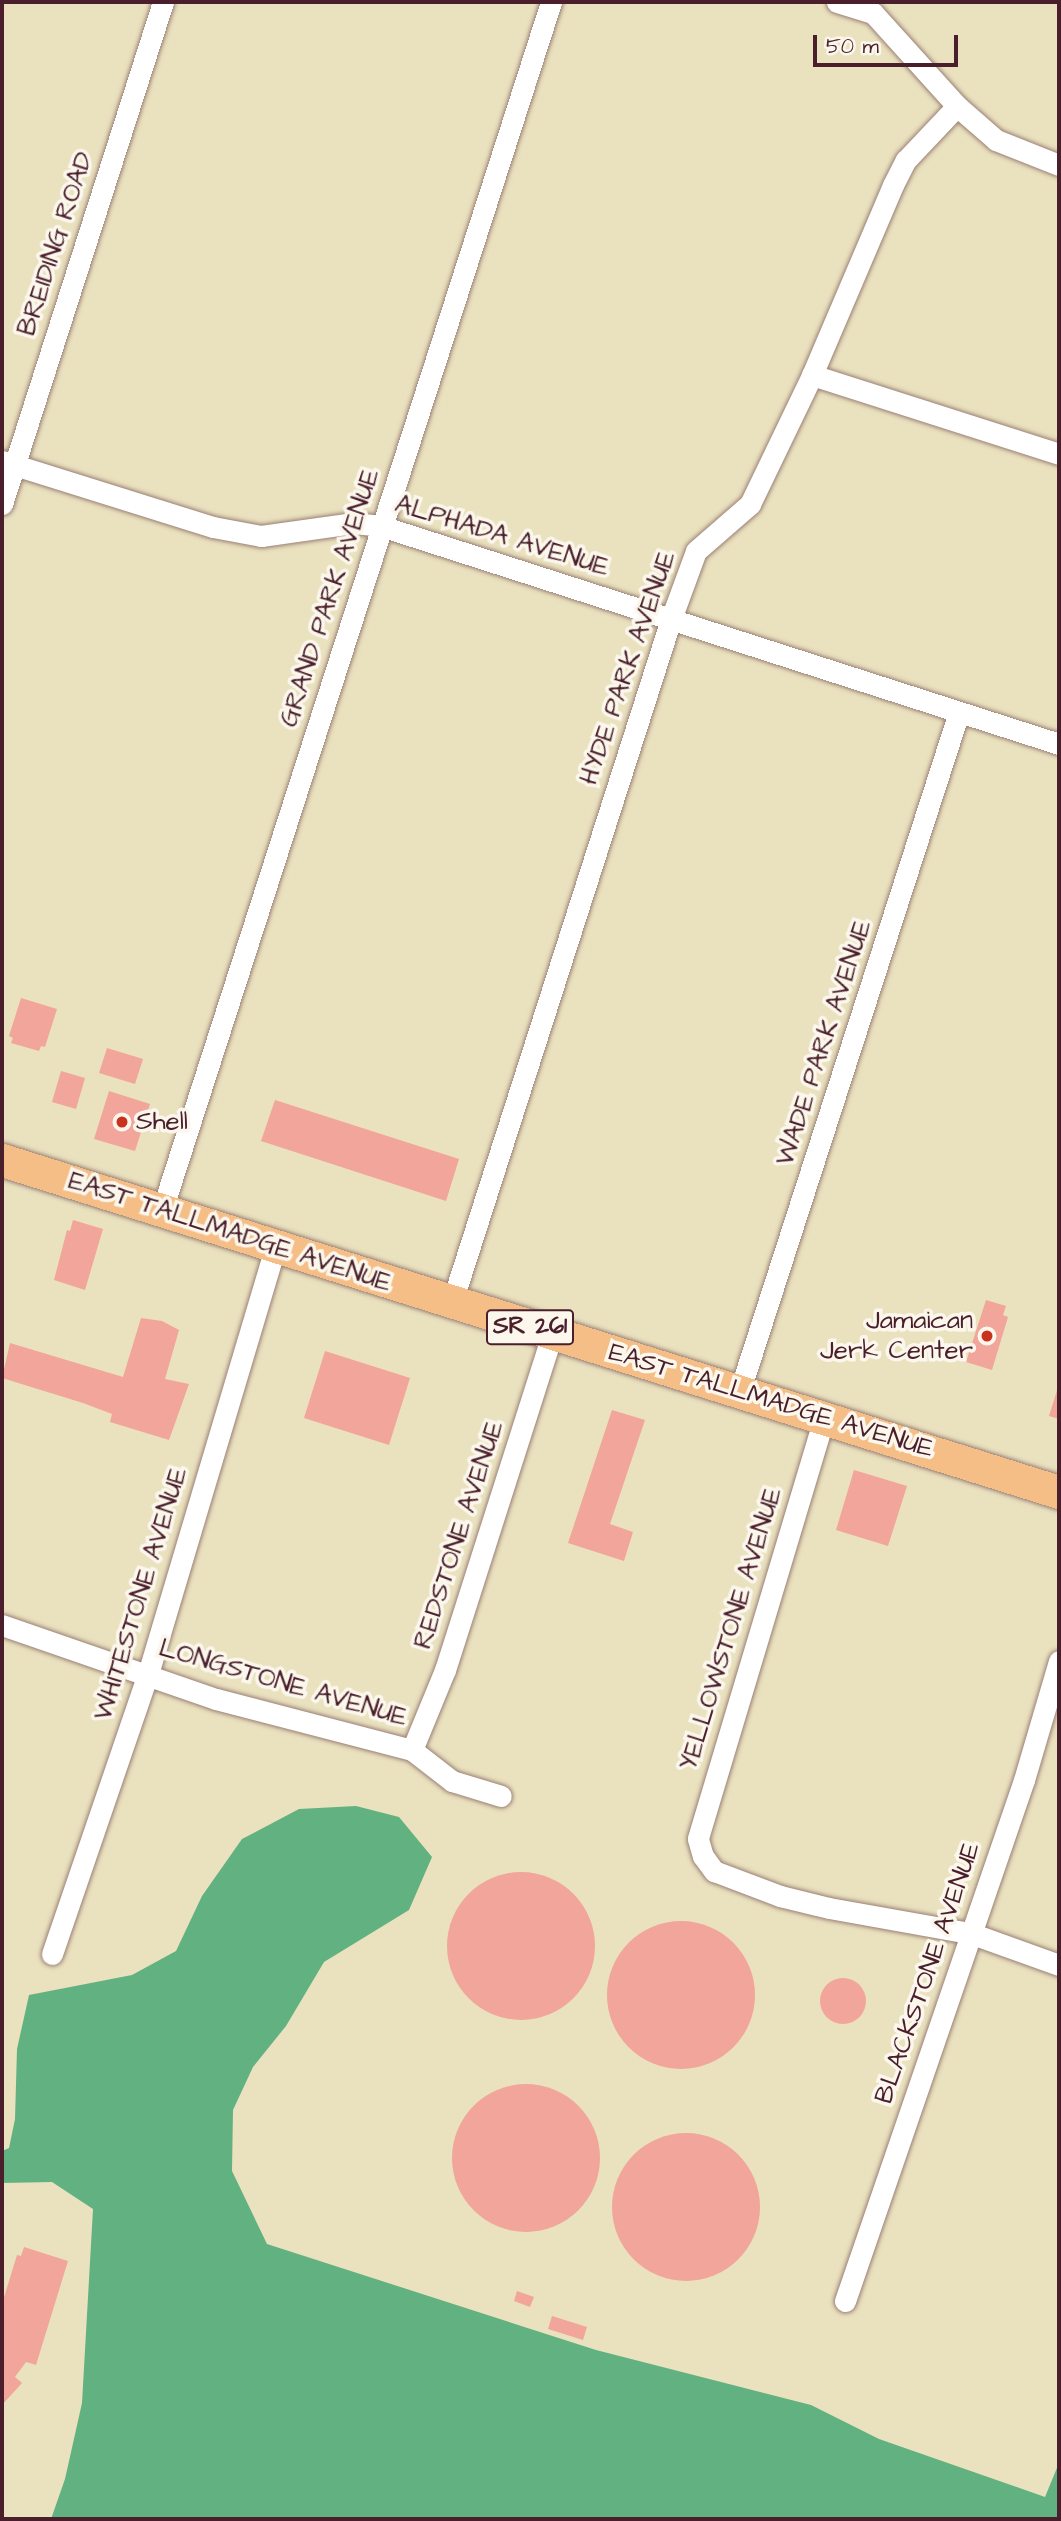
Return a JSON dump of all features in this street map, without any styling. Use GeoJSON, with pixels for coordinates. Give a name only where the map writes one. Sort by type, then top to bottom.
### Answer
{"type":"FeatureCollection","features":[{"type":"Feature","properties":{"kind":"main road","name":"EAST TALLMADGE AVENUE"},"geometry":{"type":"LineString","coordinates":[[2,1160],[275,1248],[740,1390],[1059,1492]]}},
{"type":"Feature","properties":{"kind":"street","name":"BREIDING ROAD"},"geometry":{"type":"LineString","coordinates":[[2,503],[8,463],[163,2]]}},
{"type":"Feature","properties":{"kind":"street","name":"GRAND PARK AVENUE"},"geometry":{"type":"LineString","coordinates":[[162,1210],[551,2]]}},
{"type":"Feature","properties":{"kind":"street"},"geometry":{"type":"LineString","coordinates":[[837,2],[874,7],[957,106],[996,140],[1059,165]]}},
{"type":"Feature","properties":{"kind":"street","name":"HYDE PARK AVENUE"},"geometry":{"type":"LineString","coordinates":[[452,1302],[671,619],[696,551],[750,504],[812,375],[906,160],[957,106]]}},
{"type":"Feature","properties":{"kind":"street"},"geometry":{"type":"LineString","coordinates":[[812,375],[1059,454]]}},
{"type":"Feature","properties":{"kind":"street","name":"ALPHADA AVENUE"},"geometry":{"type":"LineString","coordinates":[[8,463],[213,527],[261,536],[354,523],[381,526],[1059,744]]}},
{"type":"Feature","properties":{"kind":"street","name":"WADE PARK AVENUE"},"geometry":{"type":"LineString","coordinates":[[740,1390],[959,712]]}},
{"type":"Feature","properties":{"kind":"street","name":"WHITESTONE AVENUE"},"geometry":{"type":"LineString","coordinates":[[52,1954],[148,1674],[275,1248]]}},
{"type":"Feature","properties":{"kind":"street","name":"REDSTONE AVENUE"},"geometry":{"type":"LineString","coordinates":[[412,1750],[445,1670],[552,1334]]}},
{"type":"Feature","properties":{"kind":"street","name":"YELLOWSTONE AVENUE"},"geometry":{"type":"LineString","coordinates":[[824,1418],[698,1839],[703,1856],[714,1871],[780,1896],[829,1908],[970,1933]]}},
{"type":"Feature","properties":{"kind":"street","name":"LONGSTONE AVENUE"},"geometry":{"type":"LineString","coordinates":[[2,1625],[216,1699],[412,1750],[452,1781],[501,1796]]}},
{"type":"Feature","properties":{"kind":"street","name":"BLACKSTONE AVENUE"},"geometry":{"type":"LineString","coordinates":[[845,2301],[1024,1780],[1059,1661]]}},
{"type":"Feature","properties":{"kind":"street"},"geometry":{"type":"LineString","coordinates":[[970,1933],[1059,1965]]}},
{"type":"Feature","properties":{"kind":"green space"},"geometry":{"type":"Polygon","coordinates":[[[356,1806],[399,1817],[432,1857],[409,1910],[324,1962],[286,2026],[253,2067],[233,2110],[232,2171],[267,2244],[596,2350],[811,2405],[879,2439],[1045,2497],[1059,2463],[1059,2519],[51,2519],[65,2479],[82,2403],[93,2209],[52,2182],[2,2183],[2,2151],[9,2148],[15,2119],[17,2049],[29,1995],[132,1975],[176,1951],[202,1896],[242,1839],[299,1809],[356,1806]]]}},
{"type":"Feature","properties":{"kind":"building"},"geometry":{"type":"Polygon","coordinates":[[[21,998],[57,1009],[45,1047],[41,1046],[39,1051],[11,1043],[13,1038],[9,1036],[21,998]]]}},
{"type":"Feature","properties":{"kind":"building"},"geometry":{"type":"Polygon","coordinates":[[[107,1048],[143,1059],[135,1084],[99,1073],[107,1048]]]}},
{"type":"Feature","properties":{"kind":"building"},"geometry":{"type":"Polygon","coordinates":[[[61,1071],[85,1078],[76,1109],[52,1102],[61,1071]]]}},
{"type":"Feature","properties":{"kind":"building","name":"Shell"},"geometry":{"type":"Polygon","coordinates":[[[109,1091],[150,1104],[135,1151],[94,1139],[109,1091]]]}},
{"type":"Feature","properties":{"kind":"building"},"geometry":{"type":"Polygon","coordinates":[[[275,1100],[459,1159],[446,1201],[261,1141],[275,1100]]]}},
{"type":"Feature","properties":{"kind":"building"},"geometry":{"type":"Polygon","coordinates":[[[73,1220],[103,1229],[85,1290],[54,1280],[67,1230],[70,1231],[73,1220]]]}},
{"type":"Feature","properties":{"kind":"building"},"geometry":{"type":"Polygon","coordinates":[[[986,1300],[1006,1306],[1003,1315],[1008,1317],[992,1370],[966,1362],[986,1300]]]}},
{"type":"Feature","properties":{"kind":"building"},"geometry":{"type":"Polygon","coordinates":[[[141,1318],[162,1321],[179,1330],[165,1379],[189,1384],[169,1440],[110,1422],[112,1414],[83,1403],[2,1378],[10,1343],[123,1377],[141,1318]]]}},
{"type":"Feature","properties":{"kind":"building"},"geometry":{"type":"Polygon","coordinates":[[[325,1351],[410,1378],[389,1445],[304,1418],[325,1351]]]}},
{"type":"Feature","properties":{"kind":"building"},"geometry":{"type":"Polygon","coordinates":[[[1059,1384],[1059,1419],[1049,1416],[1059,1384]]]}},
{"type":"Feature","properties":{"kind":"building"},"geometry":{"type":"Polygon","coordinates":[[[612,1410],[645,1420],[610,1524],[633,1532],[624,1561],[568,1543],[612,1410]]]}},
{"type":"Feature","properties":{"kind":"building"},"geometry":{"type":"Polygon","coordinates":[[[854,1470],[907,1486],[888,1546],[836,1530],[854,1470]]]}},
{"type":"Feature","properties":{"kind":"building"},"geometry":{"type":"Polygon","coordinates":[[[521,1872],[549,1878],[573,1894],[589,1918],[595,1946],[589,1974],[573,1998],[549,2014],[521,2020],[493,2014],[469,1998],[453,1974],[447,1946],[453,1918],[469,1894],[493,1878],[521,1872]]]}},
{"type":"Feature","properties":{"kind":"building"},"geometry":{"type":"Polygon","coordinates":[[[681,1921],[709,1927],[733,1943],[749,1967],[755,1995],[749,2023],[733,2047],[709,2063],[681,2069],[653,2063],[629,2047],[613,2023],[607,1995],[613,1967],[629,1943],[653,1927],[681,1921]]]}},
{"type":"Feature","properties":{"kind":"building"},"geometry":{"type":"Polygon","coordinates":[[[843,1978],[859,1985],[866,2001],[859,2017],[843,2024],[827,2017],[820,2001],[827,1985],[843,1978]]]}},
{"type":"Feature","properties":{"kind":"building"},"geometry":{"type":"Polygon","coordinates":[[[526,2084],[554,2090],[578,2106],[594,2130],[600,2158],[594,2186],[578,2210],[554,2226],[526,2232],[498,2226],[474,2210],[458,2186],[452,2158],[458,2130],[474,2106],[498,2090],[526,2084]]]}},
{"type":"Feature","properties":{"kind":"building"},"geometry":{"type":"Polygon","coordinates":[[[686,2133],[714,2139],[738,2155],[754,2179],[760,2207],[754,2235],[738,2259],[714,2275],[686,2281],[658,2275],[634,2259],[618,2235],[612,2207],[618,2179],[634,2155],[658,2139],[686,2133]]]}},
{"type":"Feature","properties":{"kind":"building"},"geometry":{"type":"Polygon","coordinates":[[[24,2247],[68,2261],[36,2365],[26,2362],[15,2377],[22,2383],[2,2405],[2,2304],[17,2255],[21,2256],[24,2247]]]}},
{"type":"Feature","properties":{"kind":"building"},"geometry":{"type":"Polygon","coordinates":[[[517,2291],[534,2297],[530,2307],[514,2301],[517,2291]]]}},
{"type":"Feature","properties":{"kind":"building"},"geometry":{"type":"Polygon","coordinates":[[[552,2316],[587,2327],[583,2340],[548,2329],[552,2316]]]}},
{"type":"Feature","properties":{"kind":"place","name":"Shell"},"geometry":{"type":"Point","coordinates":[122,1122]}},
{"type":"Feature","properties":{"kind":"place","name":"Jamaican Jerk Center"},"geometry":{"type":"Point","coordinates":[987,1336]}}]}
